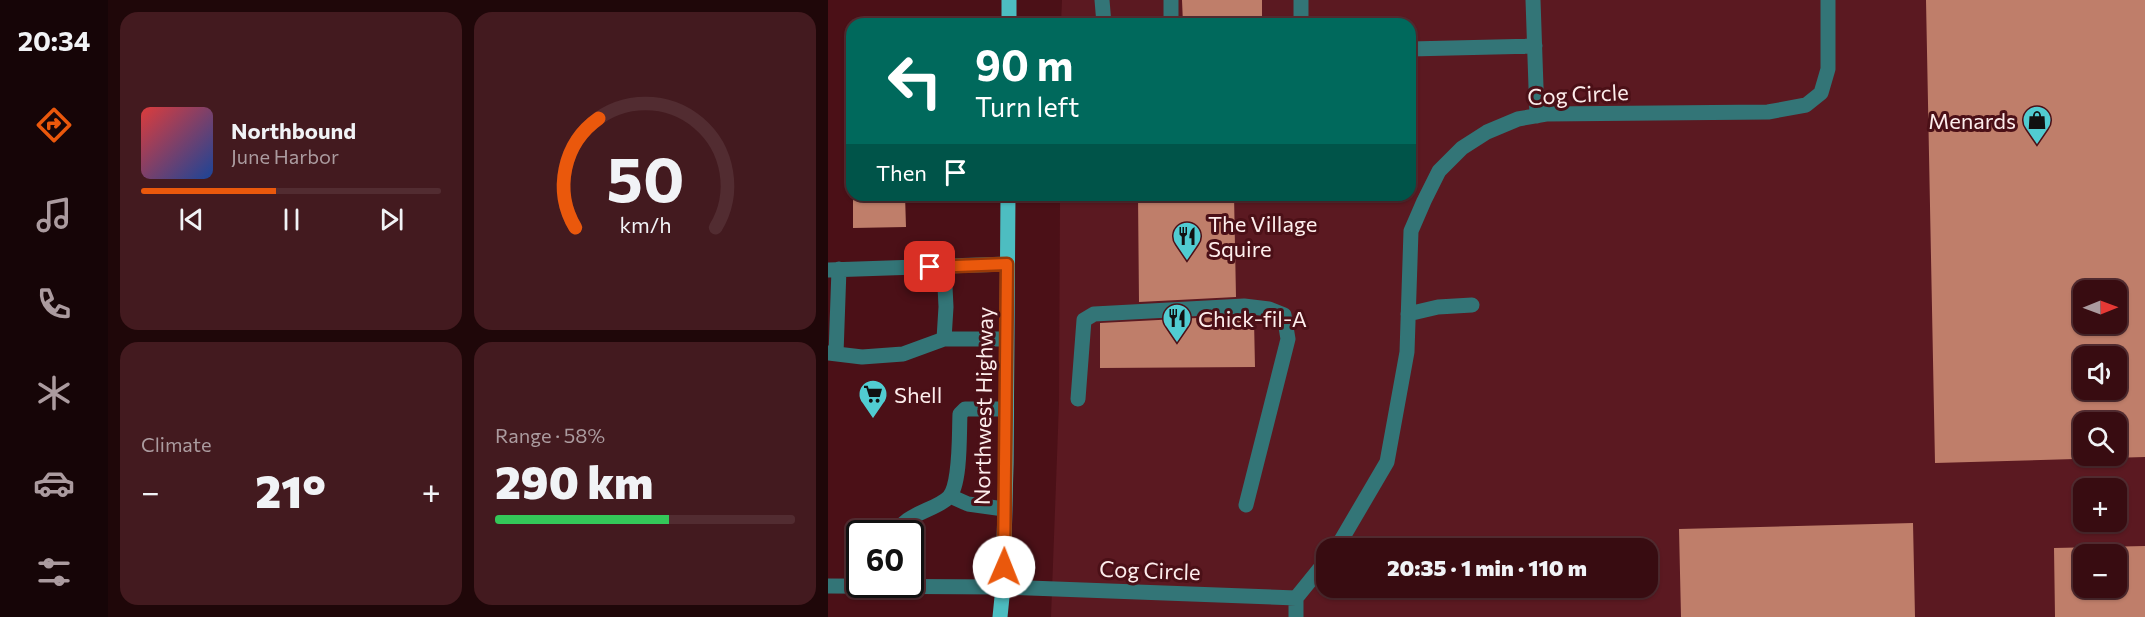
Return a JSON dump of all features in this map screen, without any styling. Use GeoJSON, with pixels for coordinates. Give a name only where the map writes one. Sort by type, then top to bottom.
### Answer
{"type":"FeatureCollection","features":[{"type":"Feature","properties":{"kind":"main road"},"geometry":{"type":"LineString","coordinates":[[1009,0],[1009,18]]}},
{"type":"Feature","properties":{"kind":"main road","name":"Northwest Highway"},"geometry":{"type":"LineString","coordinates":[[1000,617],[1005,509],[1008,201]]}},
{"type":"Feature","properties":{"kind":"street"},"geometry":{"type":"LineString","coordinates":[[1102,0],[1104,18]]}},
{"type":"Feature","properties":{"kind":"street"},"geometry":{"type":"LineString","coordinates":[[1171,0],[1171,18]]}},
{"type":"Feature","properties":{"kind":"street"},"geometry":{"type":"LineString","coordinates":[[1301,0],[1301,18]]}},
{"type":"Feature","properties":{"kind":"street"},"geometry":{"type":"LineString","coordinates":[[1533,0],[1537,116]]}},
{"type":"Feature","properties":{"kind":"street","name":"Cog Circle"},"geometry":{"type":"LineString","coordinates":[[1342,538],[1387,462],[1407,352],[1411,231],[1439,171],[1462,148],[1487,132],[1518,119],[1537,116],[1768,112],[1806,105],[1821,93],[1828,69],[1828,0]]}},
{"type":"Feature","properties":{"kind":"street"},"geometry":{"type":"LineString","coordinates":[[1416,49],[1535,46]]}},
{"type":"Feature","properties":{"kind":"street"},"geometry":{"type":"LineString","coordinates":[[1006,339],[944,339],[903,354],[862,357],[832,353],[834,269],[1007,264]]}},
{"type":"Feature","properties":{"kind":"street"},"geometry":{"type":"LineString","coordinates":[[944,266],[946,307],[944,339]]}},
{"type":"Feature","properties":{"kind":"street"},"geometry":{"type":"LineString","coordinates":[[1408,314],[1438,307],[1472,305]]}},
{"type":"Feature","properties":{"kind":"street"},"geometry":{"type":"LineString","coordinates":[[1078,399],[1084,320],[1094,314],[1244,306],[1269,309],[1284,315],[1288,339],[1246,505]]}},
{"type":"Feature","properties":{"kind":"street"},"geometry":{"type":"LineString","coordinates":[[909,520],[950,496],[957,478],[960,414],[964,409],[1006,409]]}},
{"type":"Feature","properties":{"kind":"street"},"geometry":{"type":"LineString","coordinates":[[950,496],[969,504],[1005,509]]}},
{"type":"Feature","properties":{"kind":"street"},"geometry":{"type":"LineString","coordinates":[[1296,617],[1296,598],[1316,573]]}},
{"type":"Feature","properties":{"kind":"street","name":"Cog Circle"},"geometry":{"type":"LineString","coordinates":[[924,585],[1003,586],[1296,598]]}},
{"type":"Feature","properties":{"kind":"street","name":"Cog Circle"},"geometry":{"type":"LineString","coordinates":[[828,586],[846,586]]}},
{"type":"Feature","properties":{"kind":"shaded area"},"geometry":{"type":"Polygon","coordinates":[[[1062,0],[2145,0],[2145,617],[1051,617],[1059,403],[1060,201],[1416,201],[1416,18],[1061,18],[1062,0]]]}},
{"type":"Feature","properties":{"kind":"building"},"geometry":{"type":"Polygon","coordinates":[[[1182,0],[1262,0],[1262,18],[1183,18],[1182,0]]]}},
{"type":"Feature","properties":{"kind":"building","name":"Menards"},"geometry":{"type":"Polygon","coordinates":[[[1926,0],[2145,0],[2145,457],[2127,458],[2127,412],[2073,412],[2073,459],[1935,463],[1926,0]]]}},
{"type":"Feature","properties":{"kind":"building"},"geometry":{"type":"Polygon","coordinates":[[[853,201],[905,201],[906,227],[853,228],[853,201]]]}},
{"type":"Feature","properties":{"kind":"building","name":"The Village Squire"},"geometry":{"type":"Polygon","coordinates":[[[1138,201],[1234,201],[1236,297],[1139,302],[1138,201]]]}},
{"type":"Feature","properties":{"kind":"building","name":"Chick-fil-A"},"geometry":{"type":"Polygon","coordinates":[[[1236,316],[1236,320],[1254,320],[1255,367],[1100,368],[1100,323],[1236,316]]]}},
{"type":"Feature","properties":{"kind":"building"},"geometry":{"type":"Polygon","coordinates":[[[1913,523],[1915,617],[1681,617],[1679,529],[1913,523]]]}},
{"type":"Feature","properties":{"kind":"building"},"geometry":{"type":"Polygon","coordinates":[[[2127,546],[2145,546],[2145,617],[2055,617],[2054,548],[2073,548],[2073,598],[2127,598],[2127,546]]]}},
{"type":"Feature","properties":{"kind":"place","name":"Menards"},"geometry":{"type":"Point","coordinates":[2037,146]}},
{"type":"Feature","properties":{"kind":"place","name":"The Village Squire"},"geometry":{"type":"Point","coordinates":[1187,262]}},
{"type":"Feature","properties":{"kind":"place","name":"Chick-fil-A"},"geometry":{"type":"Point","coordinates":[1177,344]}},
{"type":"Feature","properties":{"kind":"place","name":"Shell"},"geometry":{"type":"Point","coordinates":[873,420]}},
{"type":"Feature","properties":{"kind":"route"},"geometry":{"type":"LineString","coordinates":[[930,267],[1007,264],[1004,567]]}}]}
